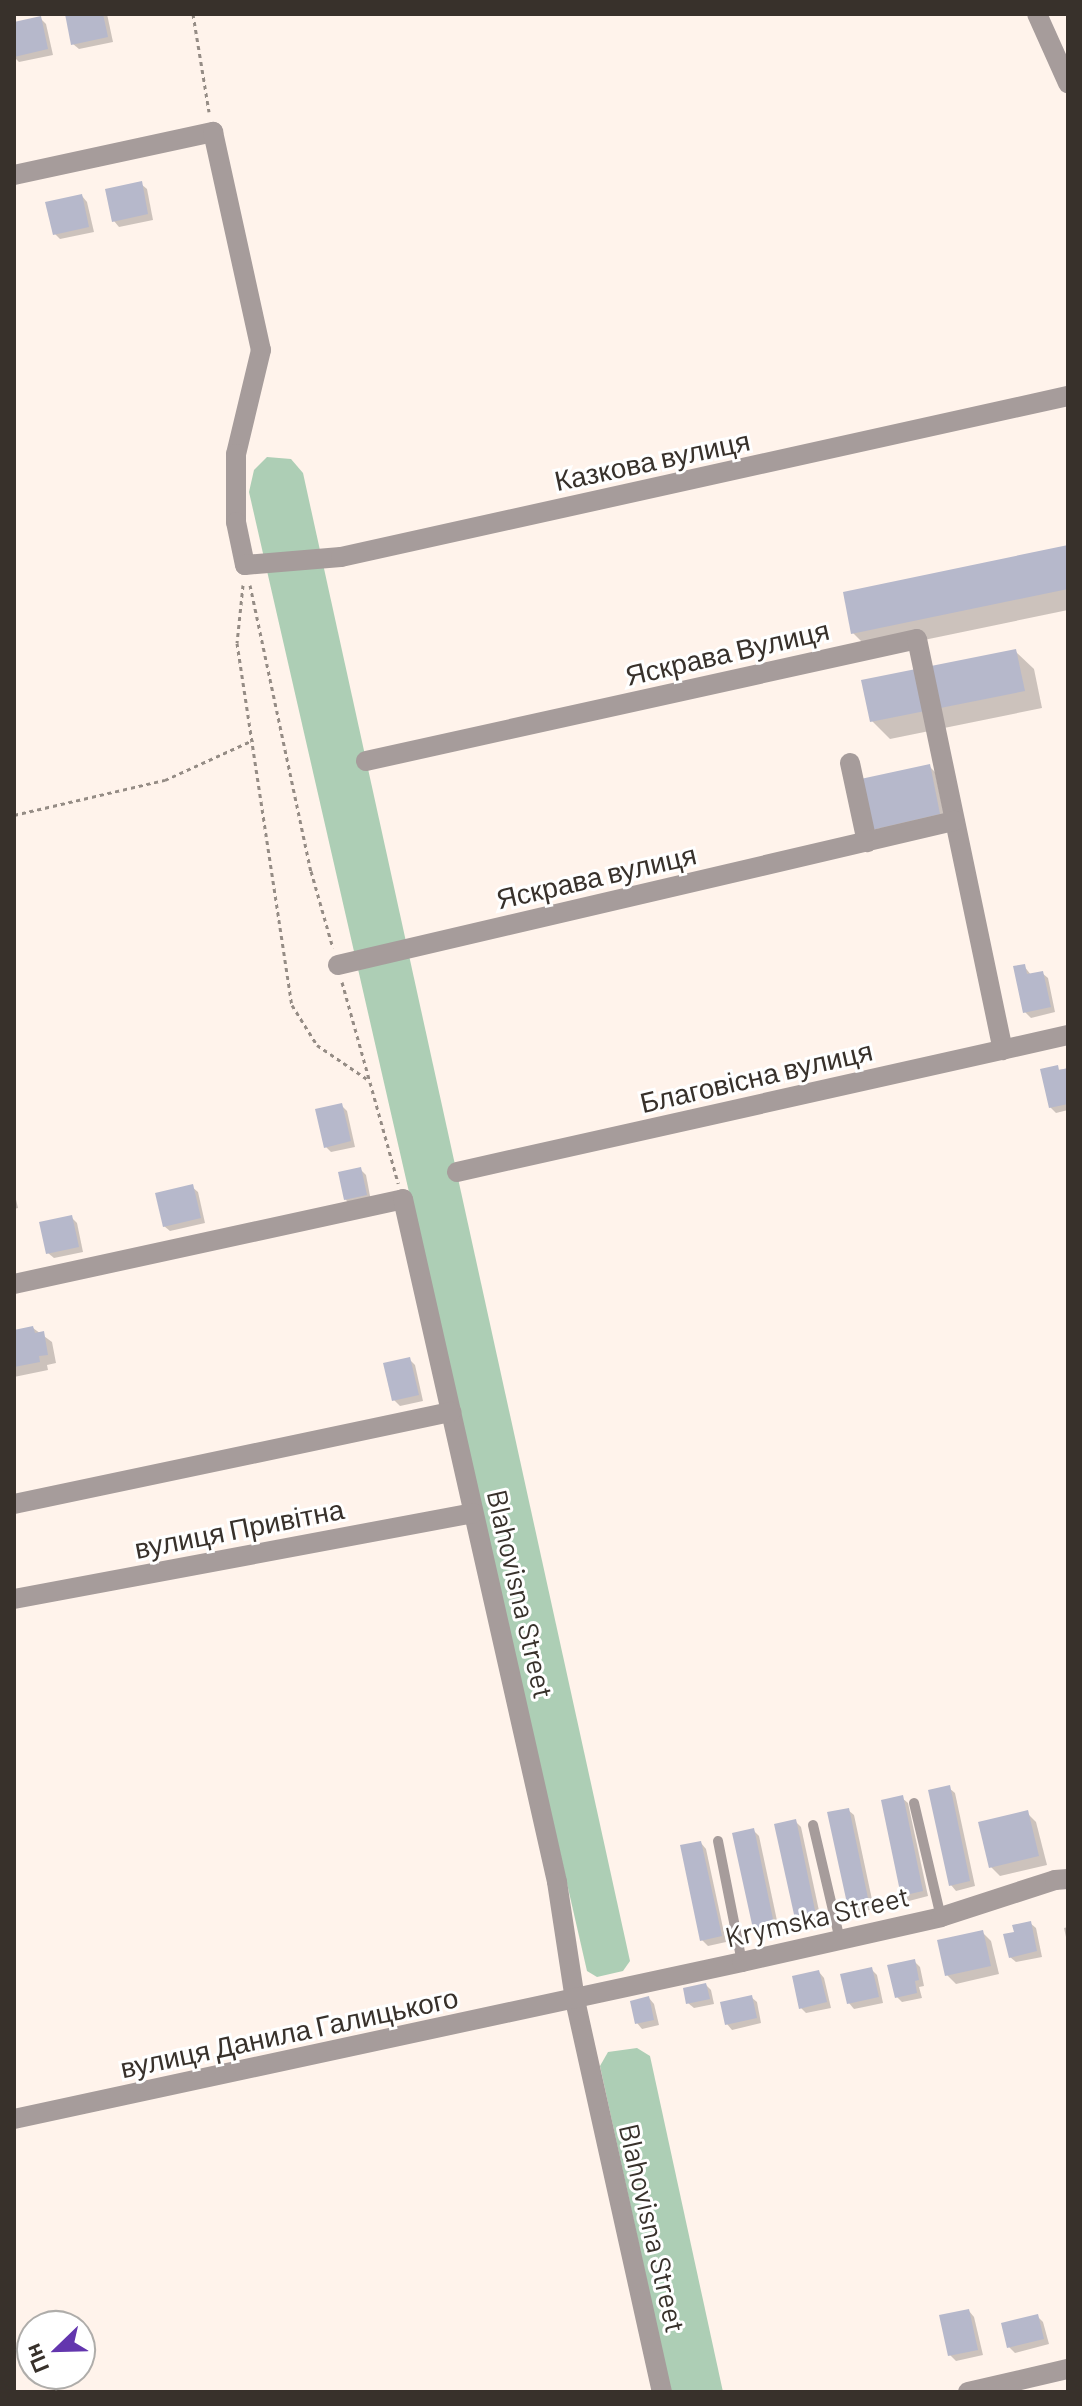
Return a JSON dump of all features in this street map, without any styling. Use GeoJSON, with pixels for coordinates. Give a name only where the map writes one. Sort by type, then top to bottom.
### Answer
{"type":"FeatureCollection","features":[{"type":"Feature","properties":{"kind":"street"},"geometry":{"type":"LineString","coordinates":[[1037,14],[1068,83]]}},
{"type":"Feature","properties":{"kind":"street"},"geometry":{"type":"LineString","coordinates":[[14,175],[213,132],[261,350],[236,454],[236,522],[245,565]]}},
{"type":"Feature","properties":{"kind":"street","name":"Казкова вулиця"},"geometry":{"type":"LineString","coordinates":[[245,565],[341,557],[1068,396]]}},
{"type":"Feature","properties":{"kind":"street","name":"Яскрава Вулиця"},"geometry":{"type":"LineString","coordinates":[[366,761],[917,639],[954,821]]}},
{"type":"Feature","properties":{"kind":"street"},"geometry":{"type":"LineString","coordinates":[[850,763],[867,842]]}},
{"type":"Feature","properties":{"kind":"street"},"geometry":{"type":"LineString","coordinates":[[954,821],[1003,1050]]}},
{"type":"Feature","properties":{"kind":"street","name":"Яскрава вулиця"},"geometry":{"type":"LineString","coordinates":[[338,965],[954,821]]}},
{"type":"Feature","properties":{"kind":"street","name":"Благовісна вулиця"},"geometry":{"type":"LineString","coordinates":[[457,1172],[1068,1035]]}},
{"type":"Feature","properties":{"kind":"street"},"geometry":{"type":"LineString","coordinates":[[14,1284],[403,1199]]}},
{"type":"Feature","properties":{"kind":"street","name":"Blahovisna Street"},"geometry":{"type":"LineString","coordinates":[[403,1199],[557,1882],[575,2000],[662,2392]]}},
{"type":"Feature","properties":{"kind":"street"},"geometry":{"type":"LineString","coordinates":[[14,1504],[451,1412]]}},
{"type":"Feature","properties":{"kind":"street","name":"вулиця Привітна"},"geometry":{"type":"LineString","coordinates":[[14,1599],[473,1513]]}},
{"type":"Feature","properties":{"kind":"street","name":"Krymska Street"},"geometry":{"type":"LineString","coordinates":[[575,2000],[941,1917],[1055,1880],[1068,1879]]}},
{"type":"Feature","properties":{"kind":"street","name":"вулиця Данила Галицького"},"geometry":{"type":"LineString","coordinates":[[14,2119],[575,2000]]}},
{"type":"Feature","properties":{"kind":"street"},"geometry":{"type":"LineString","coordinates":[[968,2392],[1068,2369]]}},
{"type":"Feature","properties":{"kind":"lane"},"geometry":{"type":"LineString","coordinates":[[914,1803],[941,1917]]}},
{"type":"Feature","properties":{"kind":"lane"},"geometry":{"type":"LineString","coordinates":[[813,1825],[840,1940]]}},
{"type":"Feature","properties":{"kind":"lane"},"geometry":{"type":"LineString","coordinates":[[718,1841],[742,1962]]}},
{"type":"Feature","properties":{"kind":"path"},"geometry":{"type":"LineString","coordinates":[[194,14],[213,132]]}},
{"type":"Feature","properties":{"kind":"path"},"geometry":{"type":"LineString","coordinates":[[245,565],[237,643],[292,1005],[317,1045],[370,1080]]}},
{"type":"Feature","properties":{"kind":"path"},"geometry":{"type":"LineString","coordinates":[[245,565],[311,871],[403,1199]]}},
{"type":"Feature","properties":{"kind":"path"},"geometry":{"type":"LineString","coordinates":[[14,815],[165,780],[253,740]]}},
{"type":"Feature","properties":{"kind":"green space"},"geometry":{"type":"Polygon","coordinates":[[[267,457],[291,459],[303,473],[630,1961],[623,1971],[597,1977],[587,1971],[249,492],[254,470],[267,457]]]}},
{"type":"Feature","properties":{"kind":"green space"},"geometry":{"type":"Polygon","coordinates":[[[637,2048],[650,2056],[723,2392],[671,2392],[600,2066],[608,2052],[637,2048]]]}},
{"type":"Feature","properties":{"kind":"building"},"geometry":{"type":"Polygon","coordinates":[[[65,14],[103,14],[108,37],[71,45],[65,14]]]}},
{"type":"Feature","properties":{"kind":"building"},"geometry":{"type":"Polygon","coordinates":[[[41,16],[48,49],[14,57],[14,22],[41,16]]]}},
{"type":"Feature","properties":{"kind":"building"},"geometry":{"type":"Polygon","coordinates":[[[142,181],[148,214],[112,222],[105,189],[142,181]]]}},
{"type":"Feature","properties":{"kind":"building"},"geometry":{"type":"Polygon","coordinates":[[[82,194],[89,227],[53,235],[45,202],[82,194]]]}},
{"type":"Feature","properties":{"kind":"building"},"geometry":{"type":"Polygon","coordinates":[[[1068,545],[1068,589],[851,634],[843,592],[1068,545]]]}},
{"type":"Feature","properties":{"kind":"building"},"geometry":{"type":"Polygon","coordinates":[[[1016,649],[1025,691],[870,722],[861,680],[1016,649]]]}},
{"type":"Feature","properties":{"kind":"building"},"geometry":{"type":"Polygon","coordinates":[[[930,764],[940,814],[867,831],[856,780],[930,764]]]}},
{"type":"Feature","properties":{"kind":"building"},"geometry":{"type":"Polygon","coordinates":[[[1025,964],[1027,974],[1043,971],[1051,1007],[1023,1013],[1013,966],[1025,964]]]}},
{"type":"Feature","properties":{"kind":"building"},"geometry":{"type":"Polygon","coordinates":[[[1058,1065],[1059,1070],[1068,1068],[1068,1104],[1049,1108],[1040,1069],[1058,1065]]]}},
{"type":"Feature","properties":{"kind":"building"},"geometry":{"type":"Polygon","coordinates":[[[342,1103],[351,1141],[324,1148],[315,1109],[342,1103]]]}},
{"type":"Feature","properties":{"kind":"building"},"geometry":{"type":"Polygon","coordinates":[[[361,1167],[367,1195],[344,1200],[338,1172],[361,1167]]]}},
{"type":"Feature","properties":{"kind":"building"},"geometry":{"type":"Polygon","coordinates":[[[193,1184],[201,1218],[163,1227],[155,1193],[193,1184]]]}},
{"type":"Feature","properties":{"kind":"building"},"geometry":{"type":"Polygon","coordinates":[[[72,1215],[79,1247],[46,1254],[39,1222],[72,1215]]]}},
{"type":"Feature","properties":{"kind":"building"},"geometry":{"type":"Polygon","coordinates":[[[33,1326],[35,1333],[44,1331],[48,1355],[39,1356],[40,1362],[14,1367],[14,1330],[33,1326]]]}},
{"type":"Feature","properties":{"kind":"building"},"geometry":{"type":"Polygon","coordinates":[[[410,1357],[419,1395],[392,1401],[383,1363],[410,1357]]]}},
{"type":"Feature","properties":{"kind":"building"},"geometry":{"type":"Polygon","coordinates":[[[950,1785],[970,1881],[949,1886],[928,1790],[950,1785]]]}},
{"type":"Feature","properties":{"kind":"building"},"geometry":{"type":"Polygon","coordinates":[[[903,1795],[923,1891],[901,1896],[881,1800],[903,1795]]]}},
{"type":"Feature","properties":{"kind":"building"},"geometry":{"type":"Polygon","coordinates":[[[849,1808],[869,1903],[848,1908],[827,1812],[849,1808]]]}},
{"type":"Feature","properties":{"kind":"building"},"geometry":{"type":"Polygon","coordinates":[[[1028,1810],[1039,1856],[989,1868],[978,1822],[1028,1810]]]}},
{"type":"Feature","properties":{"kind":"building"},"geometry":{"type":"Polygon","coordinates":[[[796,1819],[816,1915],[795,1919],[774,1824],[796,1819]]]}},
{"type":"Feature","properties":{"kind":"building"},"geometry":{"type":"Polygon","coordinates":[[[754,1828],[774,1924],[753,1929],[732,1833],[754,1828]]]}},
{"type":"Feature","properties":{"kind":"building"},"geometry":{"type":"Polygon","coordinates":[[[701,1841],[722,1936],[700,1941],[680,1845],[701,1841]]]}},
{"type":"Feature","properties":{"kind":"building"},"geometry":{"type":"Polygon","coordinates":[[[1031,1921],[1037,1951],[1009,1958],[1003,1934],[1014,1932],[1012,1925],[1031,1921]]]}},
{"type":"Feature","properties":{"kind":"building"},"geometry":{"type":"Polygon","coordinates":[[[983,1930],[991,1966],[945,1976],[937,1940],[983,1930]]]}},
{"type":"Feature","properties":{"kind":"building"},"geometry":{"type":"Polygon","coordinates":[[[915,1959],[919,1980],[915,1981],[917,1993],[895,1998],[887,1965],[915,1959]]]}},
{"type":"Feature","properties":{"kind":"building"},"geometry":{"type":"Polygon","coordinates":[[[872,1967],[879,1997],[847,2004],[840,1974],[872,1967]]]}},
{"type":"Feature","properties":{"kind":"building"},"geometry":{"type":"Polygon","coordinates":[[[819,1970],[827,2002],[799,2009],[792,1976],[819,1970]]]}},
{"type":"Feature","properties":{"kind":"building"},"geometry":{"type":"Polygon","coordinates":[[[706,1983],[710,1999],[686,2004],[683,1988],[706,1983]]]}},
{"type":"Feature","properties":{"kind":"building"},"geometry":{"type":"Polygon","coordinates":[[[752,1995],[757,2018],[725,2025],[720,2002],[752,1995]]]}},
{"type":"Feature","properties":{"kind":"building"},"geometry":{"type":"Polygon","coordinates":[[[649,1996],[654,2020],[635,2024],[630,2001],[649,1996]]]}},
{"type":"Feature","properties":{"kind":"building"},"geometry":{"type":"Polygon","coordinates":[[[969,2309],[978,2350],[948,2356],[939,2315],[969,2309]]]}},
{"type":"Feature","properties":{"kind":"building"},"geometry":{"type":"Polygon","coordinates":[[[1038,2314],[1044,2339],[1007,2348],[1001,2323],[1038,2314]]]}}]}
